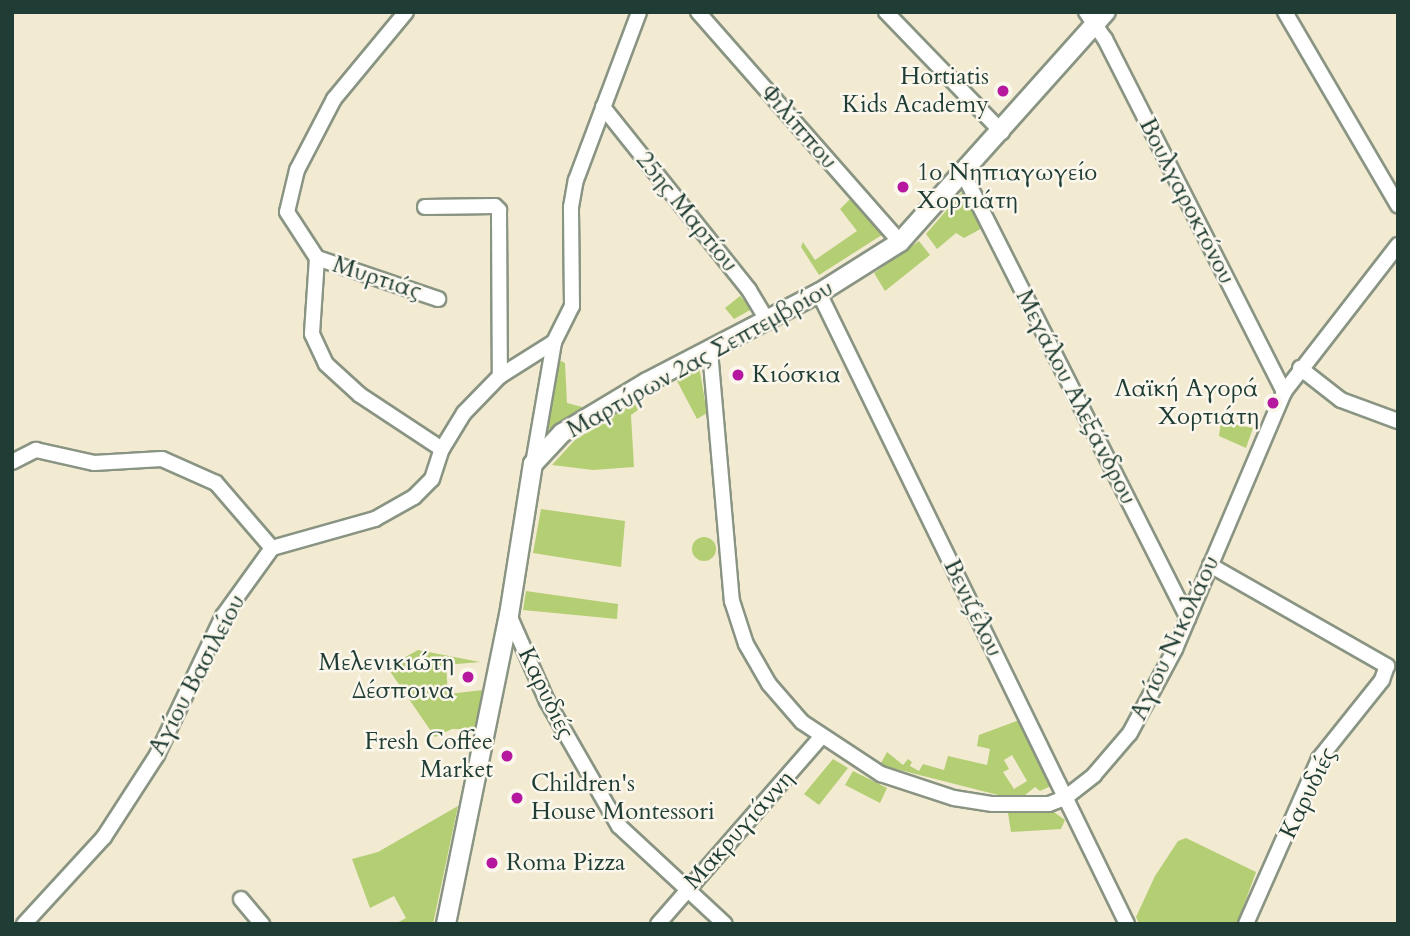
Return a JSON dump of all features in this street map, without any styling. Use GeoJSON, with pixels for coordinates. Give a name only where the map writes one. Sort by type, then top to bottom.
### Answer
{"type":"FeatureCollection","features":[{"type":"Feature","properties":{"kind":"street"},"geometry":{"type":"LineString","coordinates":[[406,12],[334,99],[297,170],[287,212],[317,258],[312,334],[326,363],[360,395],[442,449]]}},
{"type":"Feature","properties":{"kind":"street"},"geometry":{"type":"LineString","coordinates":[[446,924],[509,615],[554,342],[568,321],[572,306],[571,207],[576,180],[639,12]]}},
{"type":"Feature","properties":{"kind":"street","name":"Φιλίππου"},"geometry":{"type":"LineString","coordinates":[[698,12],[900,242]]}},
{"type":"Feature","properties":{"kind":"street"},"geometry":{"type":"LineString","coordinates":[[886,12],[1002,132]]}},
{"type":"Feature","properties":{"kind":"street"},"geometry":{"type":"LineString","coordinates":[[1285,12],[1398,205]]}},
{"type":"Feature","properties":{"kind":"street","name":"Μαρτύρων 2ας Σεπτεμβρίου"},"geometry":{"type":"LineString","coordinates":[[533,464],[562,433],[819,293],[900,242],[1002,132],[1096,16]]}},
{"type":"Feature","properties":{"kind":"street","name":"Βουλγαροκτόνου"},"geometry":{"type":"LineString","coordinates":[[1096,16],[1284,392]]}},
{"type":"Feature","properties":{"kind":"street","name":"25ης Μαρτίου"},"geometry":{"type":"LineString","coordinates":[[603,107],[749,290],[767,320]]}},
{"type":"Feature","properties":{"kind":"street","name":"Μεγάλου Αλεξάνδρου"},"geometry":{"type":"LineString","coordinates":[[964,175],[1188,619]]}},
{"type":"Feature","properties":{"kind":"street"},"geometry":{"type":"LineString","coordinates":[[425,207],[495,206],[499,210],[500,376]]}},
{"type":"Feature","properties":{"kind":"street","name":"Αγίου Νικολάου"},"geometry":{"type":"LineString","coordinates":[[710,351],[735,616],[769,684],[821,737],[881,774],[941,795],[1030,806],[1065,798],[1094,775],[1130,733],[1188,619],[1284,392],[1398,244]]}},
{"type":"Feature","properties":{"kind":"street","name":"Μυρτιάς"},"geometry":{"type":"LineString","coordinates":[[317,258],[438,299]]}},
{"type":"Feature","properties":{"kind":"street","name":"Βενιζέλου"},"geometry":{"type":"LineString","coordinates":[[819,293],[1127,924]]}},
{"type":"Feature","properties":{"kind":"street"},"geometry":{"type":"LineString","coordinates":[[12,462],[36,450],[94,463],[162,459],[216,483],[272,548],[375,519],[414,497],[432,479],[442,449],[464,413],[500,376],[554,342]]}},
{"type":"Feature","properties":{"kind":"street"},"geometry":{"type":"LineString","coordinates":[[1300,368],[1341,400],[1398,421]]}},
{"type":"Feature","properties":{"kind":"street","name":"Αγίου Βασιλείου"},"geometry":{"type":"LineString","coordinates":[[24,924],[104,837],[157,755],[223,616],[272,548]]}},
{"type":"Feature","properties":{"kind":"street","name":"Καρυδιές"},"geometry":{"type":"LineString","coordinates":[[1210,565],[1387,666],[1382,680],[1319,759],[1246,924]]}},
{"type":"Feature","properties":{"kind":"street","name":"Καρυδιές"},"geometry":{"type":"LineString","coordinates":[[509,615],[547,701],[619,826],[685,891],[724,924]]}},
{"type":"Feature","properties":{"kind":"street","name":"Μακρυγιάννη"},"geometry":{"type":"LineString","coordinates":[[658,924],[821,737]]}},
{"type":"Feature","properties":{"kind":"street"},"geometry":{"type":"LineString","coordinates":[[241,899],[262,924]]}},
{"type":"Feature","properties":{"kind":"green space"},"geometry":{"type":"Polygon","coordinates":[[[963,191],[986,226],[964,238],[956,233],[937,249],[926,234],[963,191]]]}},
{"type":"Feature","properties":{"kind":"green space"},"geometry":{"type":"Polygon","coordinates":[[[853,196],[885,233],[819,275],[801,247],[803,242],[815,260],[857,231],[840,209],[853,196]]]}},
{"type":"Feature","properties":{"kind":"green space"},"geometry":{"type":"Polygon","coordinates":[[[919,241],[930,255],[885,291],[874,273],[919,241]]]}},
{"type":"Feature","properties":{"kind":"green space"},"geometry":{"type":"Polygon","coordinates":[[[740,296],[752,309],[734,319],[725,308],[740,296]]]}},
{"type":"Feature","properties":{"kind":"green space"},"geometry":{"type":"Polygon","coordinates":[[[557,359],[565,363],[567,403],[586,408],[547,430],[557,359]]]}},
{"type":"Feature","properties":{"kind":"green space"},"geometry":{"type":"Polygon","coordinates":[[[699,366],[707,413],[697,419],[676,379],[699,366]]]}},
{"type":"Feature","properties":{"kind":"green space"},"geometry":{"type":"Polygon","coordinates":[[[634,402],[638,410],[631,415],[634,467],[593,470],[552,465],[575,440],[634,402]]]}},
{"type":"Feature","properties":{"kind":"green space"},"geometry":{"type":"Polygon","coordinates":[[[1221,422],[1253,428],[1246,448],[1219,436],[1221,422]]]}},
{"type":"Feature","properties":{"kind":"green space"},"geometry":{"type":"Polygon","coordinates":[[[541,509],[625,521],[621,567],[533,553],[541,509]]]}},
{"type":"Feature","properties":{"kind":"green space"},"geometry":{"type":"Polygon","coordinates":[[[704,537],[715,544],[716,549],[709,560],[704,561],[693,554],[692,549],[699,538],[704,537]]]}},
{"type":"Feature","properties":{"kind":"green space"},"geometry":{"type":"Polygon","coordinates":[[[526,591],[618,604],[617,619],[523,610],[526,591]]]}},
{"type":"Feature","properties":{"kind":"green space"},"geometry":{"type":"Polygon","coordinates":[[[418,650],[480,662],[446,665],[448,694],[483,690],[475,729],[452,729],[435,737],[387,667],[418,650]]]}},
{"type":"Feature","properties":{"kind":"green space"},"geometry":{"type":"Polygon","coordinates":[[[1022,719],[1053,779],[1051,786],[1040,791],[1035,787],[1024,796],[1010,798],[880,765],[887,752],[903,765],[908,759],[912,762],[910,766],[919,771],[923,764],[944,770],[948,756],[987,765],[990,749],[977,746],[979,735],[1022,719]],[[1012,755],[1004,760],[1009,769],[1003,772],[1014,789],[1027,781],[1012,755]]]}},
{"type":"Feature","properties":{"kind":"green space"},"geometry":{"type":"Polygon","coordinates":[[[833,759],[848,768],[819,805],[804,794],[833,759]]]}},
{"type":"Feature","properties":{"kind":"green space"},"geometry":{"type":"Polygon","coordinates":[[[853,771],[887,788],[880,803],[845,785],[853,771]]]}},
{"type":"Feature","properties":{"kind":"green space"},"geometry":{"type":"Polygon","coordinates":[[[458,806],[433,924],[395,924],[406,918],[394,896],[370,908],[352,859],[378,852],[458,806]]]}},
{"type":"Feature","properties":{"kind":"green space"},"geometry":{"type":"Polygon","coordinates":[[[1051,810],[1065,820],[1061,829],[1011,832],[1008,813],[1051,810]]]}},
{"type":"Feature","properties":{"kind":"green space"},"geometry":{"type":"Polygon","coordinates":[[[1186,838],[1256,872],[1237,924],[1139,924],[1136,917],[1155,876],[1178,841],[1186,838]]]}},
{"type":"Feature","properties":{"kind":"place","name":"Hortiatis Kids Academy"},"geometry":{"type":"Point","coordinates":[1003,91]}},
{"type":"Feature","properties":{"kind":"place","name":"1ο Νηπιαγωγείο Χορτιάτη"},"geometry":{"type":"Point","coordinates":[903,187]}},
{"type":"Feature","properties":{"kind":"place","name":"Κιόσκια"},"geometry":{"type":"Point","coordinates":[738,375]}},
{"type":"Feature","properties":{"kind":"place","name":"Λαϊκή Αγορά Χορτιάτη"},"geometry":{"type":"Point","coordinates":[1273,403]}},
{"type":"Feature","properties":{"kind":"place","name":"Μελενικιώτη Δέσποινα"},"geometry":{"type":"Point","coordinates":[468,677]}},
{"type":"Feature","properties":{"kind":"place","name":"Fresh Coffee Market"},"geometry":{"type":"Point","coordinates":[507,756]}},
{"type":"Feature","properties":{"kind":"place","name":"Children's House Montessori"},"geometry":{"type":"Point","coordinates":[517,798]}},
{"type":"Feature","properties":{"kind":"place","name":"Roma Pizza"},"geometry":{"type":"Point","coordinates":[492,863]}}]}
